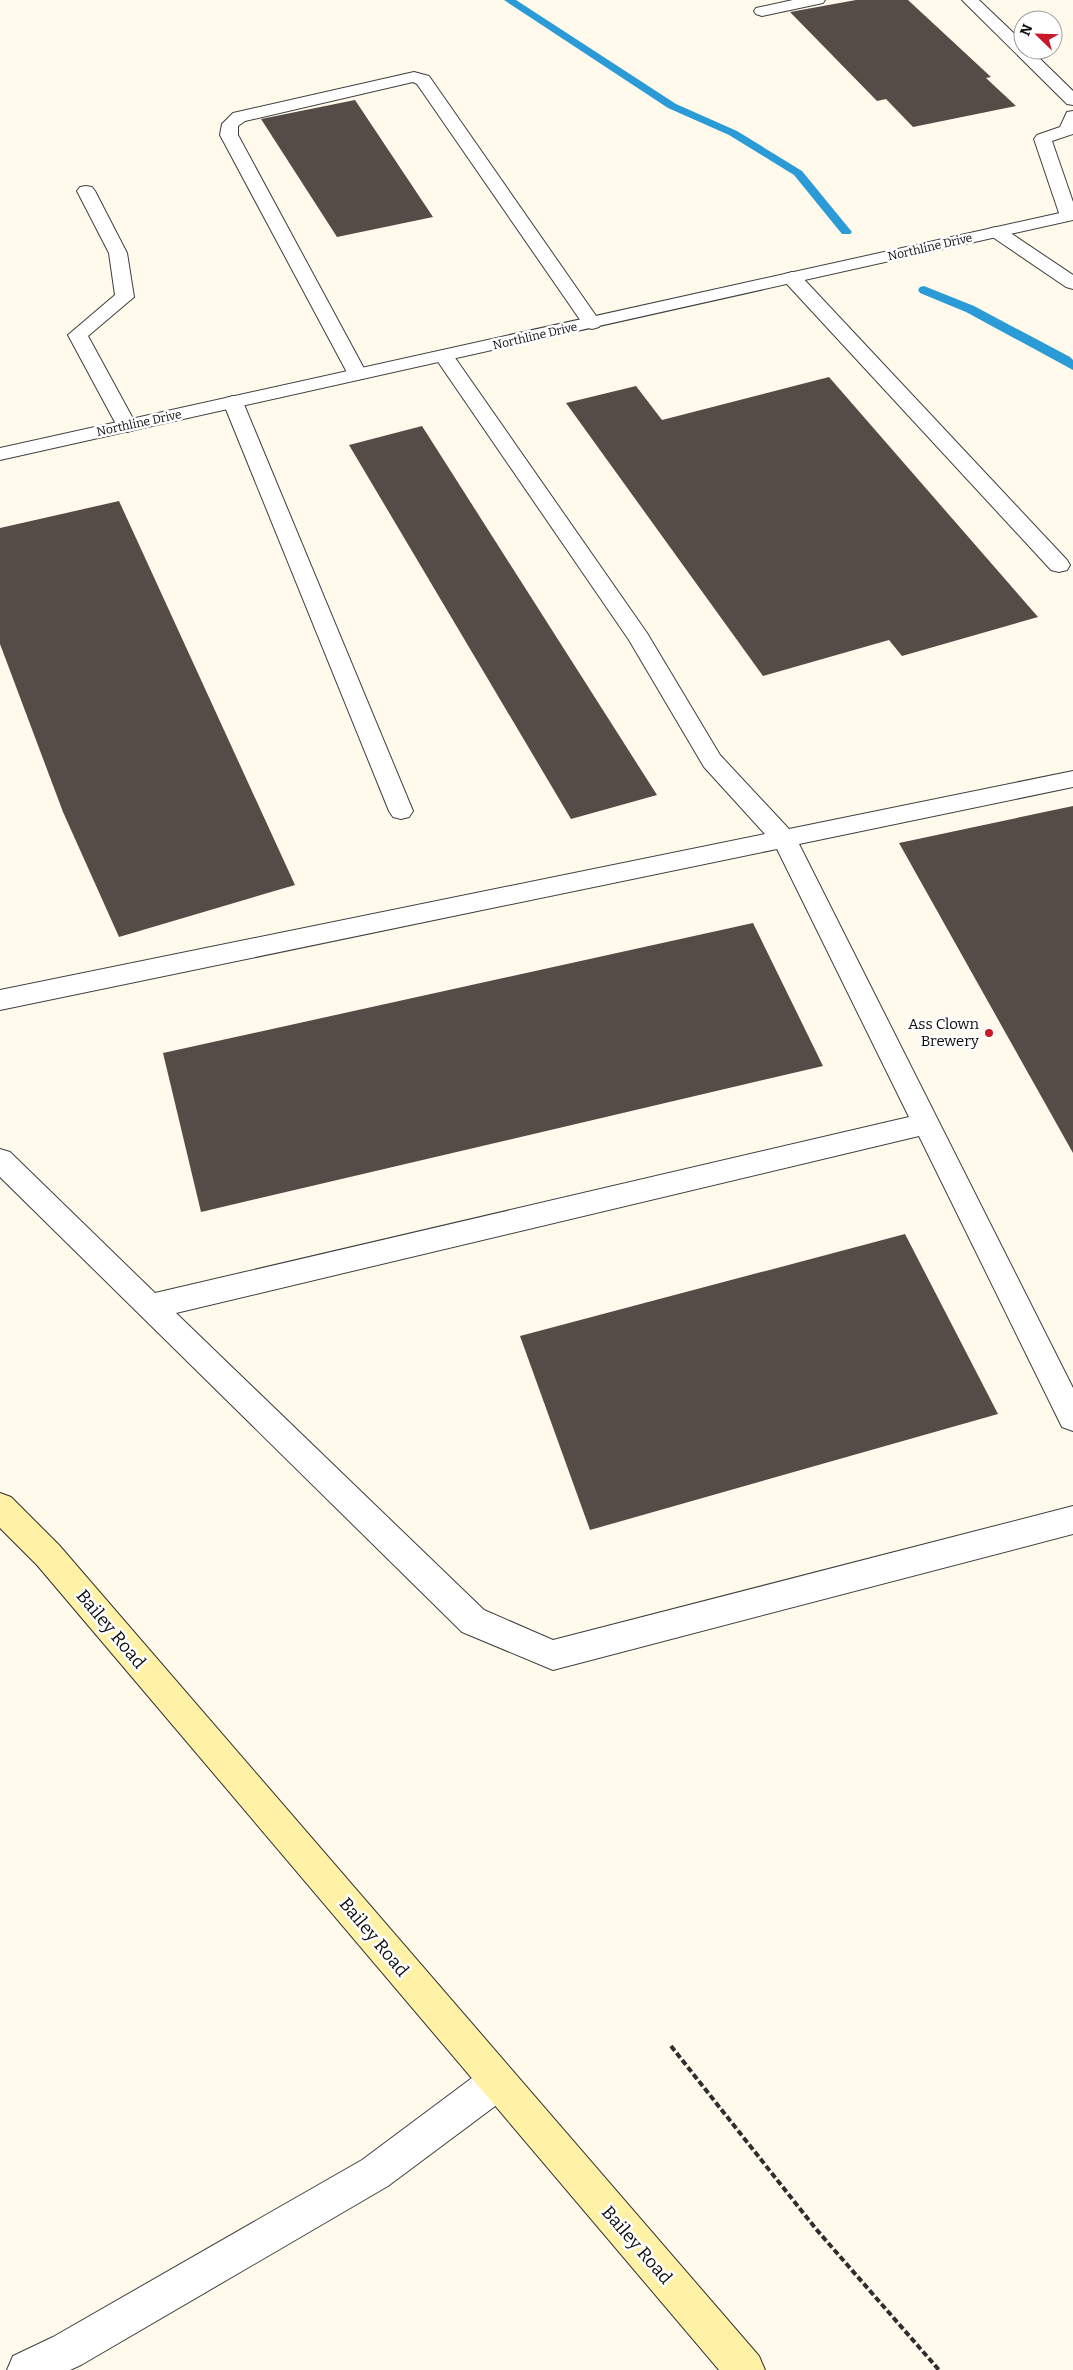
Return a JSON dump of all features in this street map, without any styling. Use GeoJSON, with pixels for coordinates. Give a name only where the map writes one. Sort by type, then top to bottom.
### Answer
{"type":"FeatureCollection","features":[{"type":"Feature","properties":{"kind":"street"},"geometry":{"type":"LineString","coordinates":[[762,11],[817,0]]}},
{"type":"Feature","properties":{"kind":"street"},"geometry":{"type":"LineString","coordinates":[[970,0],[1073,100]]}},
{"type":"Feature","properties":{"kind":"street"},"geometry":{"type":"LineString","coordinates":[[357,374],[229,135],[230,124],[239,117],[414,78],[423,80],[592,323]]}},
{"type":"Feature","properties":{"kind":"street"},"geometry":{"type":"LineString","coordinates":[[1072,215],[1043,139],[1067,130],[1073,116]]}},
{"type":"Feature","properties":{"kind":"street"},"geometry":{"type":"LineString","coordinates":[[86,191],[118,253],[125,297],[78,335],[127,426]]}},
{"type":"Feature","properties":{"kind":"street","name":"Northline Drive"},"geometry":{"type":"LineString","coordinates":[[0,454],[1072,215]]}},
{"type":"Feature","properties":{"kind":"street"},"geometry":{"type":"LineString","coordinates":[[997,232],[1073,283]]}},
{"type":"Feature","properties":{"kind":"street"},"geometry":{"type":"LineString","coordinates":[[792,278],[1059,565]]}},
{"type":"Feature","properties":{"kind":"street"},"geometry":{"type":"LineString","coordinates":[[444,356],[639,638],[712,761],[784,839],[1073,1418]]}},
{"type":"Feature","properties":{"kind":"street"},"geometry":{"type":"LineString","coordinates":[[233,402],[401,811]]}},
{"type":"Feature","properties":{"kind":"street"},"geometry":{"type":"LineString","coordinates":[[0,1000],[1073,780]]}},
{"type":"Feature","properties":{"kind":"street"},"geometry":{"type":"LineString","coordinates":[[152,1306],[926,1124]]}},
{"type":"Feature","properties":{"kind":"street"},"geometry":{"type":"LineString","coordinates":[[0,1160],[152,1306],[473,1621],[553,1655],[1073,1520]]}},
{"type":"Feature","properties":{"kind":"street","name":"Bailey Road"},"geometry":{"type":"LineString","coordinates":[[0,1507],[48,1555],[745,2370]]}},
{"type":"Feature","properties":{"kind":"street"},"geometry":{"type":"LineString","coordinates":[[27,2370],[67,2351],[376,2173],[497,2082]]}},
{"type":"Feature","properties":{"kind":"path"},"geometry":{"type":"LineString","coordinates":[[671,2046],[816,2229],[940,2370]]}},
{"type":"Feature","properties":{"kind":"building"},"geometry":{"type":"Polygon","coordinates":[[[856,0],[908,0],[991,77],[986,78],[1016,106],[913,127],[886,99],[877,101],[790,12],[856,0]]]}},
{"type":"Feature","properties":{"kind":"building"},"geometry":{"type":"Polygon","coordinates":[[[355,100],[433,217],[337,237],[261,119],[355,100]]]}},
{"type":"Feature","properties":{"kind":"building"},"geometry":{"type":"Polygon","coordinates":[[[829,377],[1038,617],[902,656],[889,640],[763,676],[566,403],[636,386],[662,420],[829,377]]]}},
{"type":"Feature","properties":{"kind":"building"},"geometry":{"type":"Polygon","coordinates":[[[422,426],[657,795],[571,819],[349,445],[422,426]]]}},
{"type":"Feature","properties":{"kind":"building"},"geometry":{"type":"Polygon","coordinates":[[[119,501],[295,885],[119,937],[63,812],[0,644],[0,528],[119,501]]]}},
{"type":"Feature","properties":{"kind":"building"},"geometry":{"type":"Polygon","coordinates":[[[1073,806],[1073,1153],[899,843],[1073,806]]]}},
{"type":"Feature","properties":{"kind":"building"},"geometry":{"type":"Polygon","coordinates":[[[753,923],[823,1066],[201,1212],[163,1053],[753,923]]]}},
{"type":"Feature","properties":{"kind":"building"},"geometry":{"type":"Polygon","coordinates":[[[905,1234],[998,1414],[590,1530],[520,1336],[905,1234]]]}},
{"type":"Feature","properties":{"kind":"waterway"},"geometry":{"type":"LineString","coordinates":[[509,0],[672,106],[733,133],[798,173],[846,232]]}},
{"type":"Feature","properties":{"kind":"waterway"},"geometry":{"type":"LineString","coordinates":[[924,290],[970,309],[1066,360],[1073,366]]}},
{"type":"Feature","properties":{"kind":"place","name":"Ass Clown Brewery"},"geometry":{"type":"Point","coordinates":[989,1033]}}]}
